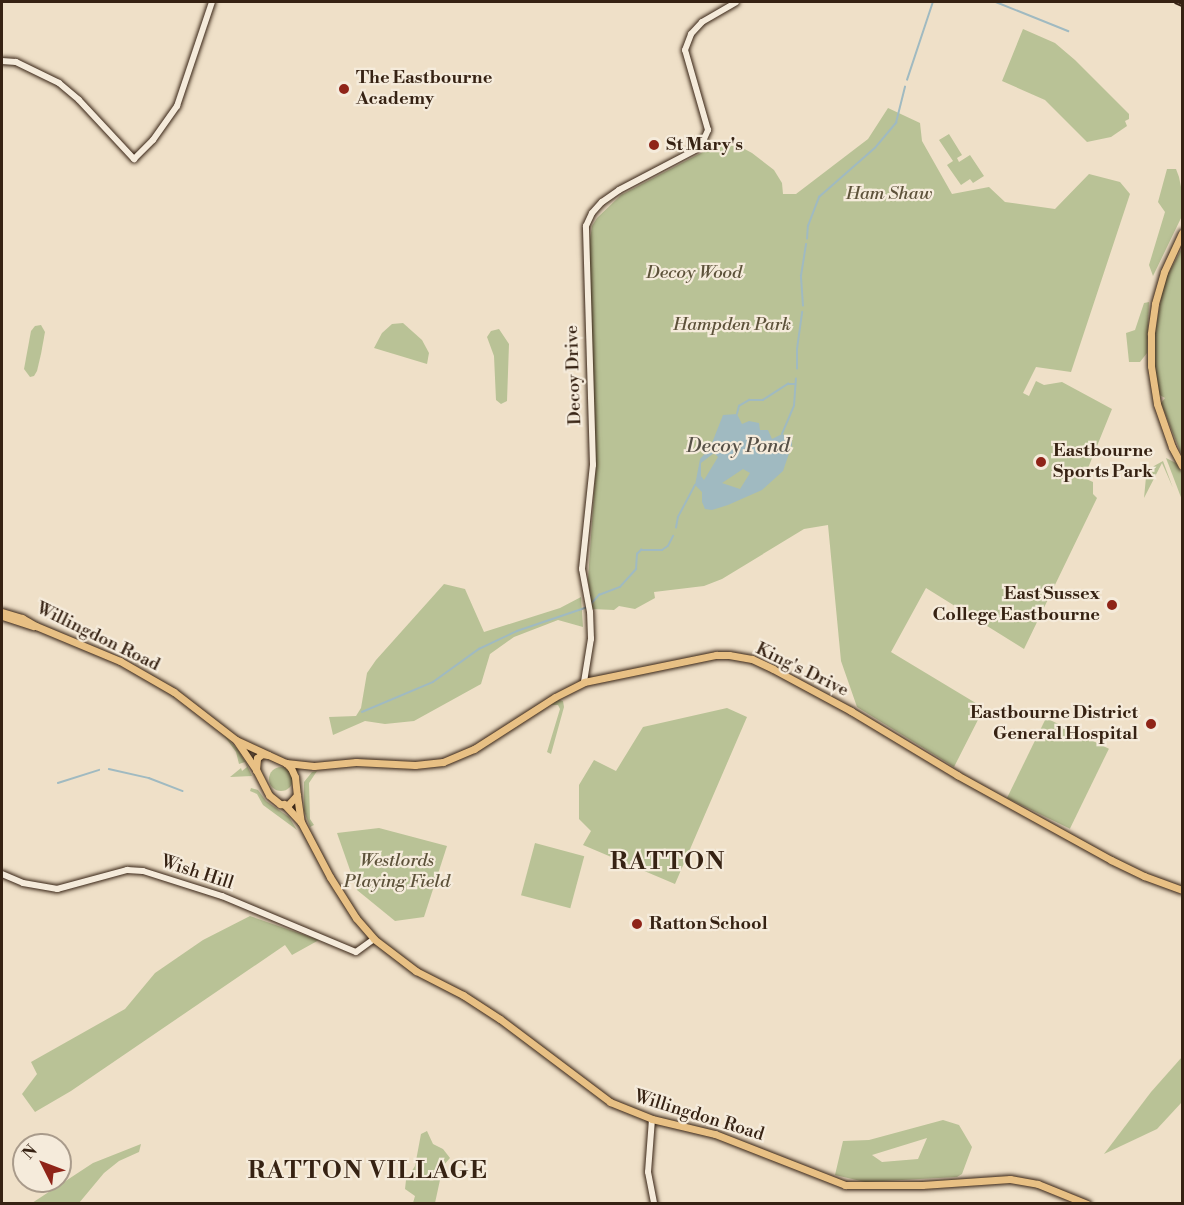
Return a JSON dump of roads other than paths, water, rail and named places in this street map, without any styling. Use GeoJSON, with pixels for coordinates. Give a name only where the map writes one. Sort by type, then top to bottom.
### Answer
{"type":"FeatureCollection","features":[{"type":"Feature","properties":{"kind":"main road"},"geometry":{"type":"LineString","coordinates":[[1182,233],[1180,242],[1168,261],[1155,304],[1151,334],[1151,366],[1162,422],[1182,466]]}},
{"type":"Feature","properties":{"kind":"main road","name":"Willingdon Road"},"geometry":{"type":"LineString","coordinates":[[2,612],[22,618],[120,661],[162,685],[236,740],[286,763]]}},
{"type":"Feature","properties":{"kind":"main road"},"geometry":{"type":"LineString","coordinates":[[2,616],[36,626]]}},
{"type":"Feature","properties":{"kind":"main road","name":"King's Drive"},"geometry":{"type":"LineString","coordinates":[[286,763],[314,766],[356,762],[415,765],[443,762],[474,749],[517,720],[584,682],[716,655],[752,659],[835,702],[957,775],[1121,866],[1182,890]]}},
{"type":"Feature","properties":{"kind":"main road","name":"Willingdon Road"},"geometry":{"type":"LineString","coordinates":[[236,740],[269,795],[284,804],[301,822],[344,899],[374,939],[416,971],[463,995],[500,1019],[610,1102],[652,1119],[715,1134],[845,1185],[922,1185],[1010,1179],[1030,1182],[1087,1203]]}},
{"type":"Feature","properties":{"kind":"main road"},"geometry":{"type":"LineString","coordinates":[[256,770],[257,758],[262,754],[268,755]]}},
{"type":"Feature","properties":{"kind":"main road"},"geometry":{"type":"LineString","coordinates":[[286,763],[293,772],[296,784]]}},
{"type":"Feature","properties":{"kind":"main road"},"geometry":{"type":"LineString","coordinates":[[296,784],[303,772],[314,766]]}},
{"type":"Feature","properties":{"kind":"main road","name":"Willingdon Road"},"geometry":{"type":"LineString","coordinates":[[296,784],[301,822]]}},
{"type":"Feature","properties":{"kind":"main road"},"geometry":{"type":"LineString","coordinates":[[284,804],[292,803],[297,795]]}},
{"type":"Feature","properties":{"kind":"street"},"geometry":{"type":"LineString","coordinates":[[2,61],[16,62],[59,83],[79,100],[134,159],[159,132],[177,106],[212,2]]}},
{"type":"Feature","properties":{"kind":"street","name":"Decoy Drive"},"geometry":{"type":"LineString","coordinates":[[584,682],[591,639],[590,612],[582,569],[593,465],[586,226],[592,213],[602,202],[619,190],[697,149],[708,129],[687,64],[685,50],[691,34],[702,22],[736,2]]}},
{"type":"Feature","properties":{"kind":"street","name":"Wish Hill"},"geometry":{"type":"LineString","coordinates":[[2,874],[23,884],[57,889],[127,870],[142,871],[222,896],[356,952],[374,939]]}},
{"type":"Feature","properties":{"kind":"street"},"geometry":{"type":"LineString","coordinates":[[652,1119],[648,1172],[654,1203]]}},
{"type":"Feature","properties":{"kind":"water","name":"Decoy Pond"},"geometry":{"type":"Polygon","coordinates":[[[737,414],[742,424],[749,421],[759,423],[760,430],[768,430],[772,439],[782,434],[792,438],[792,445],[783,471],[762,490],[728,505],[712,510],[705,509],[702,492],[695,485],[700,459],[710,448],[723,415],[737,414]],[[714,453],[701,463],[701,476],[704,480],[718,457],[714,453]],[[743,469],[722,483],[740,489],[750,473],[743,469]]]}},
{"type":"Feature","properties":{"kind":"waterway"},"geometry":{"type":"LineString","coordinates":[[907,80],[933,2]]}},
{"type":"Feature","properties":{"kind":"waterway"},"geometry":{"type":"LineString","coordinates":[[996,2],[1068,31]]}},
{"type":"Feature","properties":{"kind":"waterway"},"geometry":{"type":"LineString","coordinates":[[807,239],[808,226],[819,197],[875,148],[896,123],[905,87]]}},
{"type":"Feature","properties":{"kind":"waterway"},"geometry":{"type":"LineString","coordinates":[[803,306],[801,276],[806,244]]}},
{"type":"Feature","properties":{"kind":"waterway"},"geometry":{"type":"LineString","coordinates":[[797,369],[802,312]]}},
{"type":"Feature","properties":{"kind":"waterway"},"geometry":{"type":"LineString","coordinates":[[782,434],[794,406],[796,379]]}},
{"type":"Feature","properties":{"kind":"waterway"},"geometry":{"type":"LineString","coordinates":[[737,414],[739,406],[749,400],[763,400],[788,384],[795,384]]}},
{"type":"Feature","properties":{"kind":"waterway"},"geometry":{"type":"LineString","coordinates":[[676,528],[678,517],[695,485]]}},
{"type":"Feature","properties":{"kind":"waterway"},"geometry":{"type":"LineString","coordinates":[[592,603],[599,595],[620,587],[636,569],[637,554],[641,550],[662,550],[668,546],[673,536]]}},
{"type":"Feature","properties":{"kind":"waterway"},"geometry":{"type":"LineString","coordinates":[[362,712],[433,682],[479,649],[517,631],[585,608]]}},
{"type":"Feature","properties":{"kind":"waterway"},"geometry":{"type":"LineString","coordinates":[[109,769],[149,778],[183,791]]}},
{"type":"Feature","properties":{"kind":"waterway"},"geometry":{"type":"LineString","coordinates":[[58,783],[99,770]]}},
{"type":"Feature","properties":{"kind":"railway"},"geometry":{"type":"LineString","coordinates":[[1175,2],[1182,5]]}},
{"type":"Feature","properties":{"kind":"place","name":"The Eastbourne Academy"},"geometry":{"type":"Point","coordinates":[344,89]}},
{"type":"Feature","properties":{"kind":"place","name":"St Mary's"},"geometry":{"type":"Point","coordinates":[654,145]}},
{"type":"Feature","properties":{"kind":"place","name":"Eastbourne Sports Park"},"geometry":{"type":"Point","coordinates":[1041,462]}},
{"type":"Feature","properties":{"kind":"place","name":"East Sussex College Eastbourne"},"geometry":{"type":"Point","coordinates":[1112,605]}},
{"type":"Feature","properties":{"kind":"place","name":"Eastbourne District General Hospital"},"geometry":{"type":"Point","coordinates":[1151,724]}},
{"type":"Feature","properties":{"kind":"place","name":"Ratton School"},"geometry":{"type":"Point","coordinates":[637,924]}},
{"type":"Feature","properties":{"kind":"district","name":"RATTON"},"geometry":{"type":"Point","coordinates":[668,863]}},
{"type":"Feature","properties":{"kind":"district","name":"RATTON VILLAGE"},"geometry":{"type":"Point","coordinates":[368,1172]}},
{"type":"Feature","properties":{"kind":"park label","name":"Ham Shaw"},"geometry":{"type":"Point","coordinates":[889,194]}},
{"type":"Feature","properties":{"kind":"park label","name":"Decoy Wood"},"geometry":{"type":"Point","coordinates":[694,273]}},
{"type":"Feature","properties":{"kind":"park label","name":"Hampden Park"},"geometry":{"type":"Point","coordinates":[732,325]}},
{"type":"Feature","properties":{"kind":"park label","name":"Westlords Playing Field"},"geometry":{"type":"Point","coordinates":[397,872]}}]}
